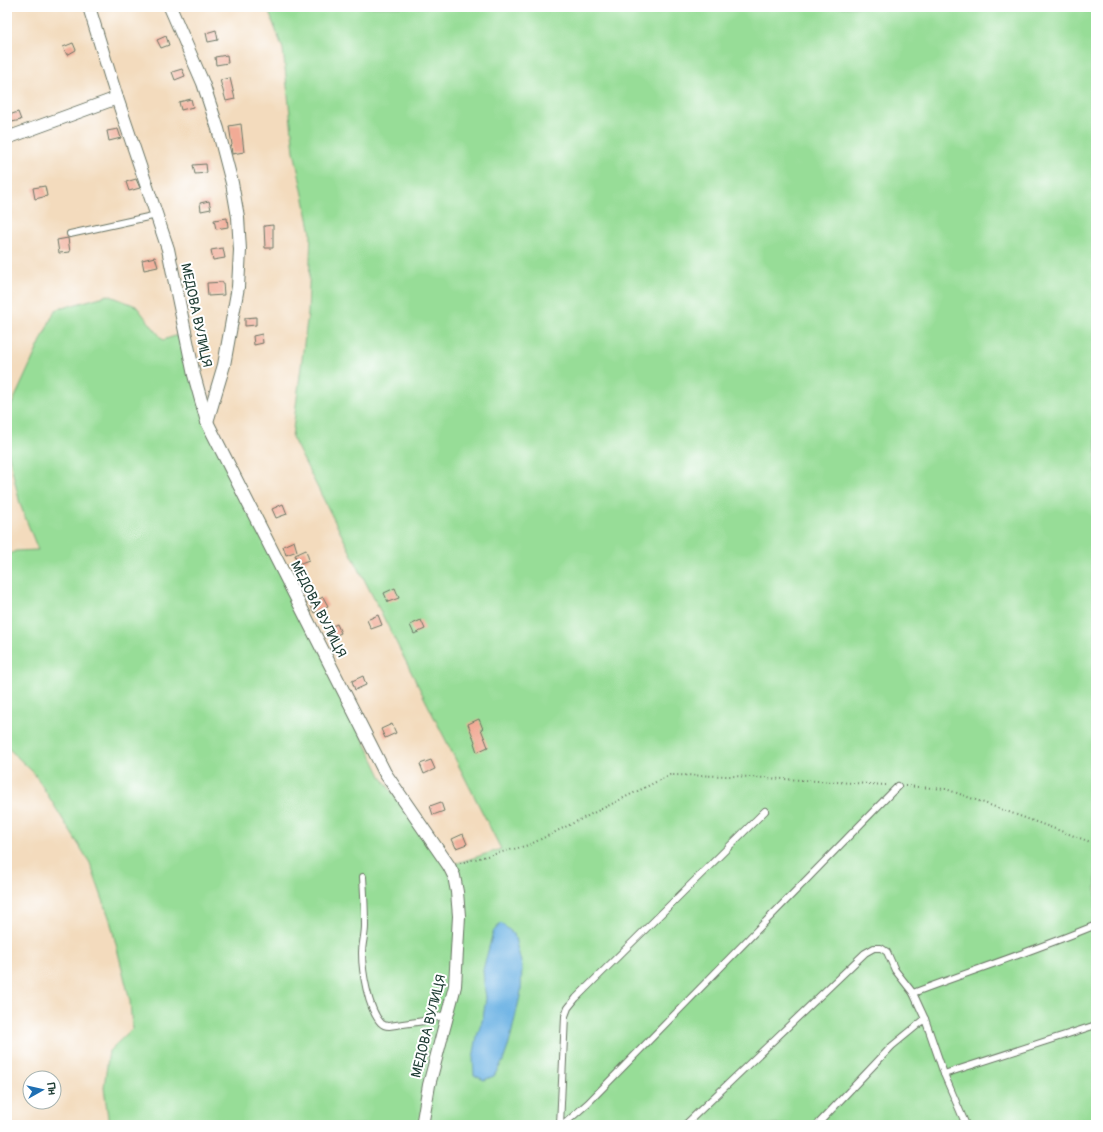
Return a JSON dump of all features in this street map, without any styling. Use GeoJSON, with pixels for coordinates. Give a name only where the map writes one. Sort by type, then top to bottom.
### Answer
{"type":"FeatureCollection","features":[{"type":"Feature","properties":{"kind":"street","name":"МЕДОВА ВУЛИЦЯ"},"geometry":{"type":"LineString","coordinates":[[89,7],[117,98],[168,249],[194,375],[207,422],[385,773],[449,866],[454,876],[458,908],[458,940],[455,986],[429,1085],[423,1120],[424,1125]]}},
{"type":"Feature","properties":{"kind":"street"},"geometry":{"type":"LineString","coordinates":[[170,7],[203,83],[216,123],[232,183],[238,217],[240,250],[238,287],[224,365],[207,422]]}},
{"type":"Feature","properties":{"kind":"street"},"geometry":{"type":"LineString","coordinates":[[7,138],[117,98]]}},
{"type":"Feature","properties":{"kind":"lane"},"geometry":{"type":"LineString","coordinates":[[70,234],[157,215]]}},
{"type":"Feature","properties":{"kind":"lane"},"geometry":{"type":"LineString","coordinates":[[561,1125],[588,1103],[898,786]]}},
{"type":"Feature","properties":{"kind":"lane"},"geometry":{"type":"LineString","coordinates":[[561,1125],[565,1016],[568,1008],[581,993],[765,811]]}},
{"type":"Feature","properties":{"kind":"lane"},"geometry":{"type":"LineString","coordinates":[[363,877],[365,928],[362,951],[364,981],[374,1010],[381,1023],[384,1026],[389,1026],[424,1021],[448,1014]]}},
{"type":"Feature","properties":{"kind":"lane"},"geometry":{"type":"LineString","coordinates":[[914,993],[1052,943],[1096,925]]}},
{"type":"Feature","properties":{"kind":"lane"},"geometry":{"type":"LineString","coordinates":[[685,1125],[865,953],[874,948],[881,948],[887,952],[895,970],[914,993],[925,1019],[944,1074],[966,1125]]}},
{"type":"Feature","properties":{"kind":"lane"},"geometry":{"type":"LineString","coordinates":[[817,1125],[892,1046],[925,1019]]}},
{"type":"Feature","properties":{"kind":"lane"},"geometry":{"type":"LineString","coordinates":[[944,1074],[1096,1025]]}},
{"type":"Feature","properties":{"kind":"lane"},"geometry":{"type":"LineString","coordinates":[[1092,1125],[1096,1124]]}},
{"type":"Feature","properties":{"kind":"green space"},"geometry":{"type":"Polygon","coordinates":[[[267,7],[1096,7],[1096,1125],[109,1125],[104,1087],[109,1051],[132,1029],[130,1001],[110,920],[90,863],[34,773],[7,747],[7,555],[16,551],[38,550],[20,504],[7,447],[7,415],[55,310],[108,295],[136,306],[163,340],[181,334],[190,376],[382,778],[445,867],[501,849],[292,437],[308,313],[311,233],[294,151],[283,49],[267,7]]]}},
{"type":"Feature","properties":{"kind":"water"},"geometry":{"type":"Polygon","coordinates":[[[501,923],[514,934],[522,966],[521,992],[509,1044],[503,1061],[494,1076],[484,1080],[474,1075],[473,1058],[477,1036],[483,1018],[486,998],[483,970],[493,932],[501,923]]]}},
{"type":"Feature","properties":{"kind":"building"},"geometry":{"type":"Polygon","coordinates":[[[216,30],[218,40],[208,42],[206,33],[216,30]]]}},
{"type":"Feature","properties":{"kind":"building"},"geometry":{"type":"Polygon","coordinates":[[[166,36],[169,45],[161,48],[157,40],[166,36]]]}},
{"type":"Feature","properties":{"kind":"building"},"geometry":{"type":"Polygon","coordinates":[[[73,43],[76,50],[67,55],[63,47],[73,43]]]}},
{"type":"Feature","properties":{"kind":"building"},"geometry":{"type":"Polygon","coordinates":[[[227,55],[228,63],[216,65],[215,57],[227,55]]]}},
{"type":"Feature","properties":{"kind":"building"},"geometry":{"type":"Polygon","coordinates":[[[182,69],[185,76],[175,80],[172,72],[182,69]]]}},
{"type":"Feature","properties":{"kind":"building"},"geometry":{"type":"Polygon","coordinates":[[[230,78],[235,99],[226,101],[220,80],[230,78]]]}},
{"type":"Feature","properties":{"kind":"building"},"geometry":{"type":"Polygon","coordinates":[[[191,99],[193,107],[181,110],[179,102],[191,99]]]}},
{"type":"Feature","properties":{"kind":"building"},"geometry":{"type":"Polygon","coordinates":[[[18,112],[21,120],[12,122],[9,115],[18,112]]]}},
{"type":"Feature","properties":{"kind":"building"},"geometry":{"type":"Polygon","coordinates":[[[241,124],[244,152],[232,154],[229,126],[241,124]]]}},
{"type":"Feature","properties":{"kind":"building"},"geometry":{"type":"Polygon","coordinates":[[[118,129],[121,138],[109,141],[107,131],[118,129]]]}},
{"type":"Feature","properties":{"kind":"building"},"geometry":{"type":"Polygon","coordinates":[[[206,164],[207,173],[195,174],[193,165],[206,164]]]}},
{"type":"Feature","properties":{"kind":"building"},"geometry":{"type":"Polygon","coordinates":[[[136,179],[140,188],[129,191],[126,182],[136,179]]]}},
{"type":"Feature","properties":{"kind":"building"},"geometry":{"type":"Polygon","coordinates":[[[45,186],[47,196],[35,199],[33,188],[45,186]]]}},
{"type":"Feature","properties":{"kind":"building"},"geometry":{"type":"Polygon","coordinates":[[[209,201],[211,209],[201,211],[200,203],[209,201]]]}},
{"type":"Feature","properties":{"kind":"building"},"geometry":{"type":"Polygon","coordinates":[[[227,218],[228,227],[216,229],[214,220],[227,218]]]}},
{"type":"Feature","properties":{"kind":"building"},"geometry":{"type":"Polygon","coordinates":[[[273,225],[273,248],[265,248],[264,226],[273,225]]]}},
{"type":"Feature","properties":{"kind":"building"},"geometry":{"type":"Polygon","coordinates":[[[68,238],[70,252],[59,253],[57,240],[68,238]]]}},
{"type":"Feature","properties":{"kind":"building"},"geometry":{"type":"Polygon","coordinates":[[[223,248],[225,258],[213,260],[211,250],[223,248]]]}},
{"type":"Feature","properties":{"kind":"building"},"geometry":{"type":"Polygon","coordinates":[[[155,257],[158,267],[144,270],[142,260],[155,257]]]}},
{"type":"Feature","properties":{"kind":"building"},"geometry":{"type":"Polygon","coordinates":[[[223,282],[224,295],[208,296],[207,283],[223,282]]]}},
{"type":"Feature","properties":{"kind":"building"},"geometry":{"type":"Polygon","coordinates":[[[256,317],[256,325],[245,326],[245,318],[256,317]]]}},
{"type":"Feature","properties":{"kind":"building"},"geometry":{"type":"Polygon","coordinates":[[[262,334],[263,343],[254,345],[253,336],[262,334]]]}},
{"type":"Feature","properties":{"kind":"building"},"geometry":{"type":"Polygon","coordinates":[[[283,504],[287,514],[276,518],[272,509],[283,504]]]}},
{"type":"Feature","properties":{"kind":"building"},"geometry":{"type":"Polygon","coordinates":[[[294,541],[297,551],[286,555],[283,546],[294,541]]]}},
{"type":"Feature","properties":{"kind":"building"},"geometry":{"type":"Polygon","coordinates":[[[306,550],[309,560],[298,564],[295,555],[306,550]]]}},
{"type":"Feature","properties":{"kind":"building"},"geometry":{"type":"Polygon","coordinates":[[[395,588],[399,598],[388,602],[384,593],[395,588]]]}},
{"type":"Feature","properties":{"kind":"building"},"geometry":{"type":"Polygon","coordinates":[[[323,597],[328,606],[314,613],[310,604],[323,597]]]}},
{"type":"Feature","properties":{"kind":"building"},"geometry":{"type":"Polygon","coordinates":[[[378,615],[382,625],[371,629],[367,620],[378,615]]]}},
{"type":"Feature","properties":{"kind":"building"},"geometry":{"type":"Polygon","coordinates":[[[421,620],[425,629],[414,634],[410,625],[421,620]]]}},
{"type":"Feature","properties":{"kind":"building"},"geometry":{"type":"Polygon","coordinates":[[[337,624],[341,633],[330,638],[326,629],[337,624]]]}},
{"type":"Feature","properties":{"kind":"building"},"geometry":{"type":"Polygon","coordinates":[[[363,676],[366,685],[355,690],[352,681],[363,676]]]}},
{"type":"Feature","properties":{"kind":"building"},"geometry":{"type":"Polygon","coordinates":[[[479,719],[488,747],[477,752],[468,724],[479,719]]]}},
{"type":"Feature","properties":{"kind":"building"},"geometry":{"type":"Polygon","coordinates":[[[392,724],[396,733],[385,738],[381,729],[392,724]]]}},
{"type":"Feature","properties":{"kind":"building"},"geometry":{"type":"Polygon","coordinates":[[[431,760],[435,769],[424,774],[420,764],[431,760]]]}},
{"type":"Feature","properties":{"kind":"building"},"geometry":{"type":"Polygon","coordinates":[[[441,802],[444,811],[433,815],[430,806],[441,802]]]}},
{"type":"Feature","properties":{"kind":"building"},"geometry":{"type":"Polygon","coordinates":[[[463,834],[467,844],[456,848],[452,839],[463,834]]]}}]}
